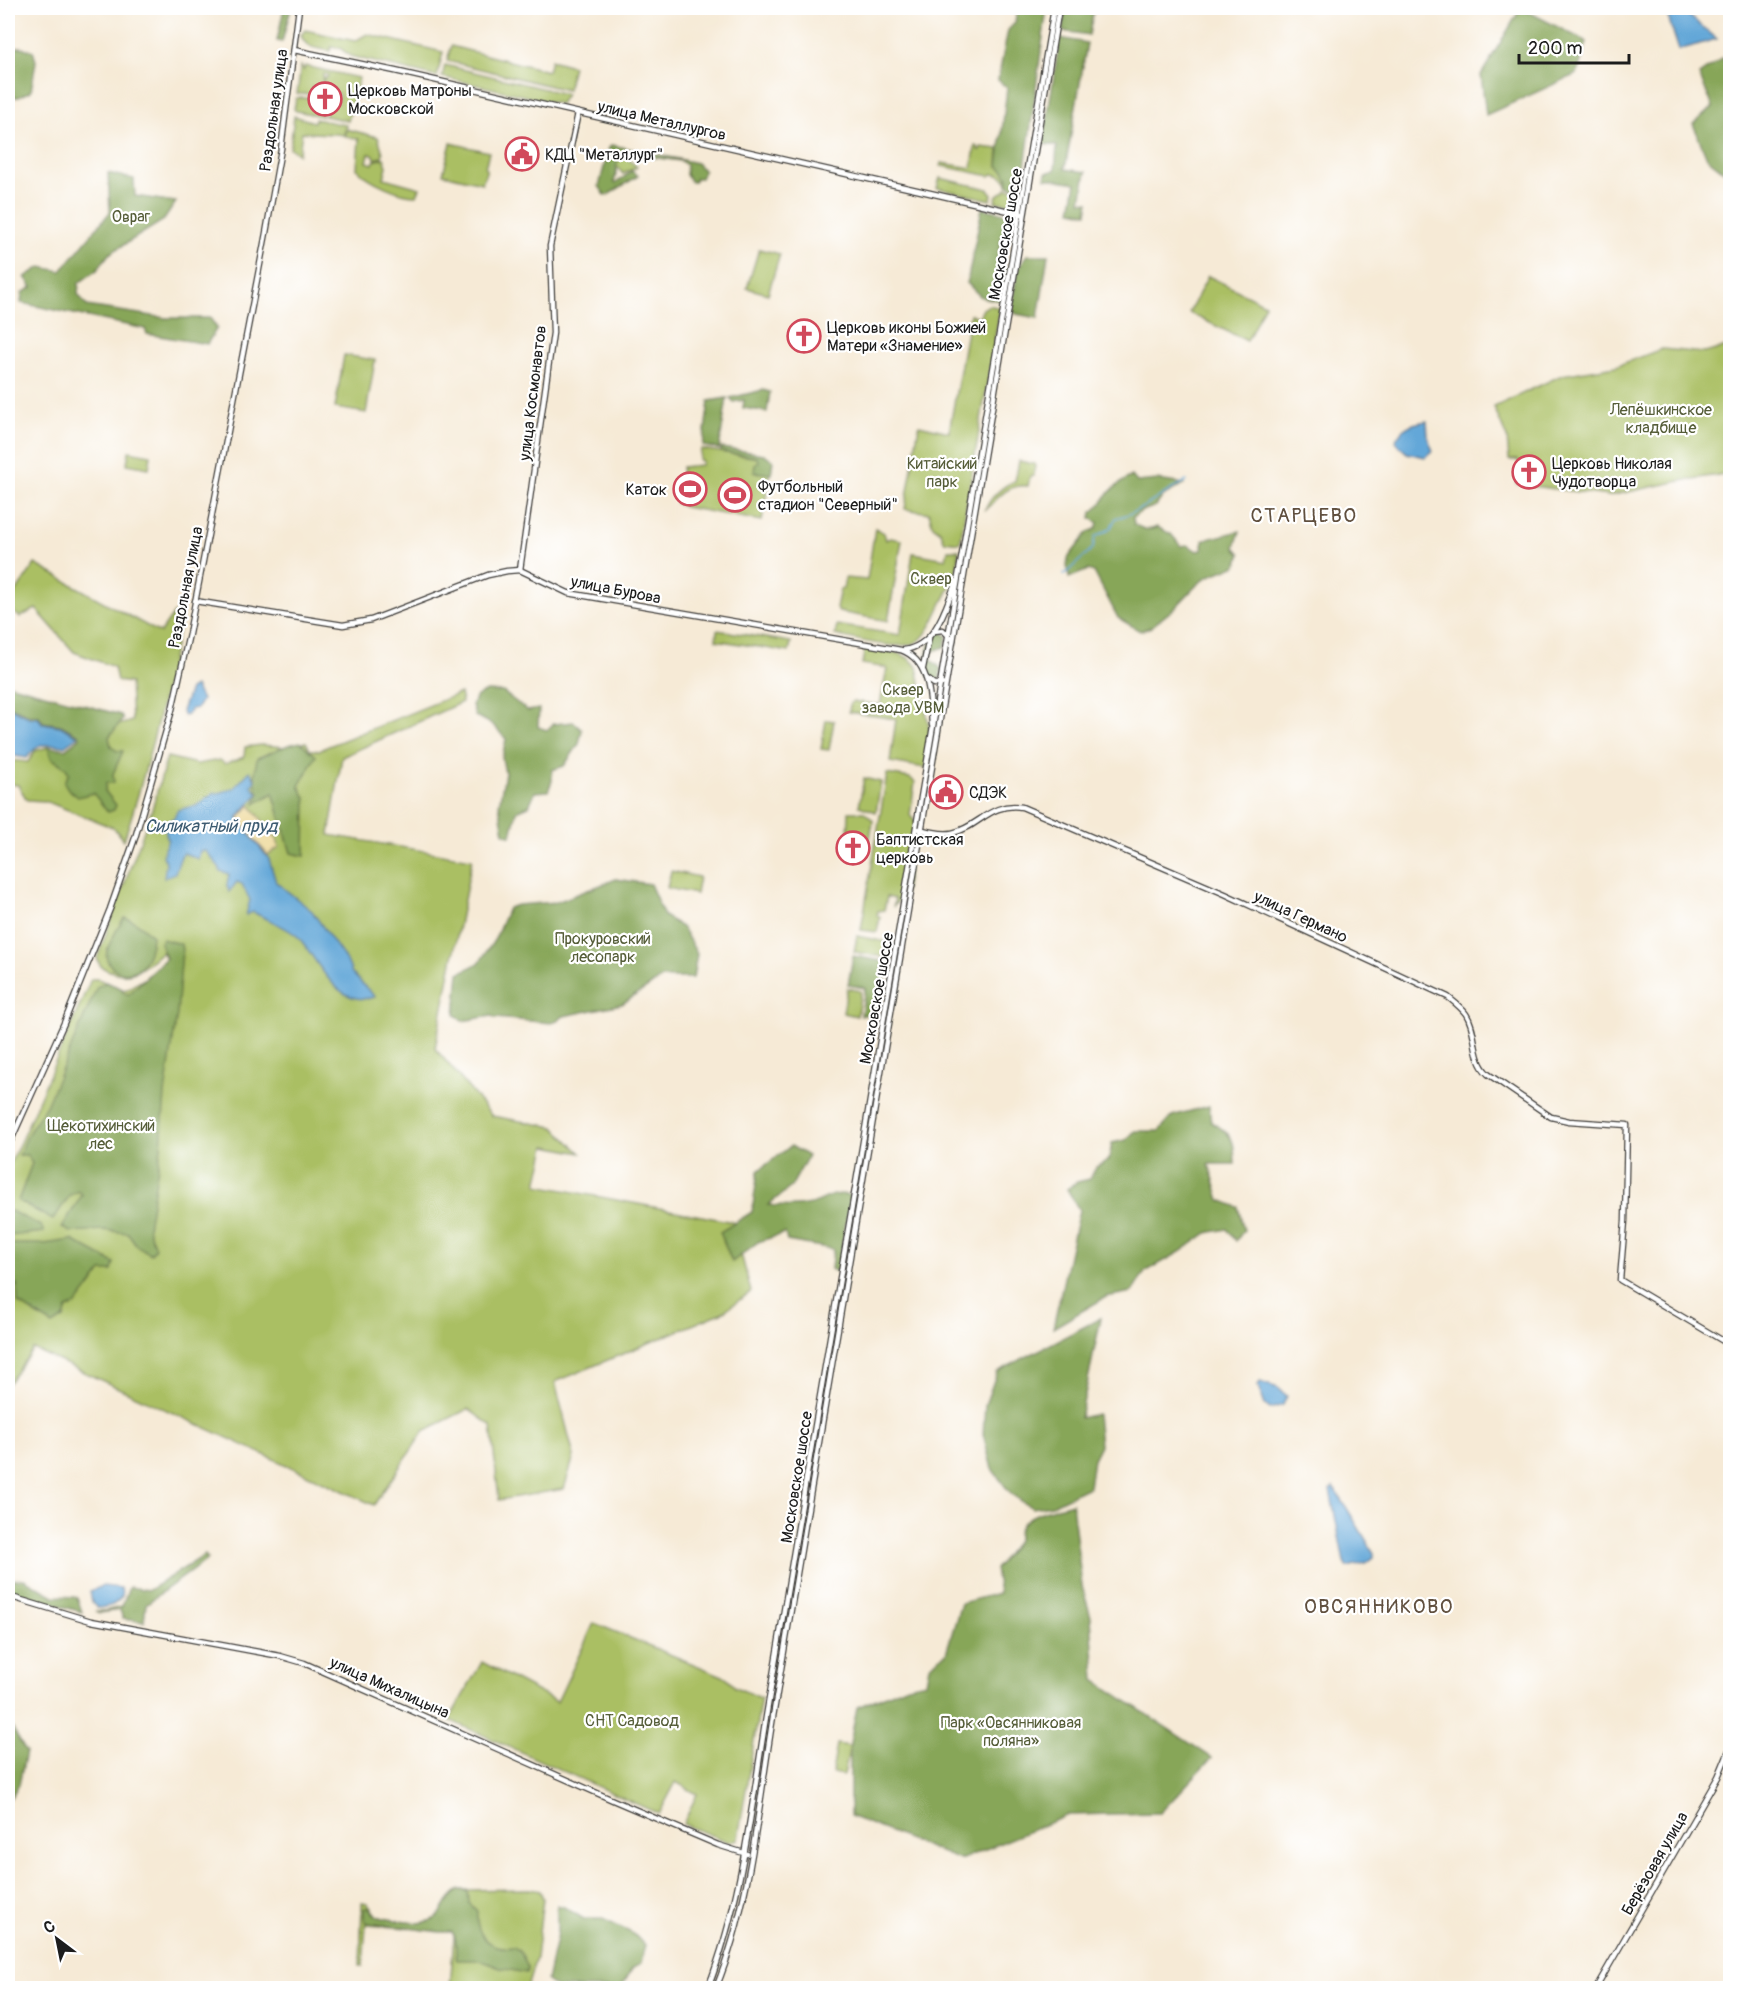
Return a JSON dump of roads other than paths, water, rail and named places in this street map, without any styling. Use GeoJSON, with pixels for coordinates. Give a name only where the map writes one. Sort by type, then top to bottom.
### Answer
{"type":"FeatureCollection","features":[{"type":"Feature","properties":{"kind":"main road","name":"Раздольная улица"},"geometry":{"type":"LineString","coordinates":[[8,1147],[64,1023],[120,881],[166,731],[195,601],[280,157],[294,50],[294,30],[299,8]]}},
{"type":"Feature","properties":{"kind":"main road","name":"Московское шоссе"},"geometry":{"type":"LineString","coordinates":[[708,1989],[730,1920],[746,1854],[765,1728],[944,683],[1054,8]]}},
{"type":"Feature","properties":{"kind":"main road","name":"Московское шоссе"},"geometry":{"type":"LineString","coordinates":[[951,638],[959,575],[1059,8]]}},
{"type":"Feature","properties":{"kind":"main road","name":"улица Металлургов"},"geometry":{"type":"LineString","coordinates":[[294,50],[1022,214]]}},
{"type":"Feature","properties":{"kind":"main road","name":"улица Космонавтов"},"geometry":{"type":"LineString","coordinates":[[520,570],[553,333],[550,246],[578,113]]}},
{"type":"Feature","properties":{"kind":"main road"},"geometry":{"type":"LineString","coordinates":[[195,601],[343,624],[371,620],[488,575],[520,570]]}},
{"type":"Feature","properties":{"kind":"main road","name":"улица Бурова"},"geometry":{"type":"LineString","coordinates":[[520,570],[568,593],[901,650]]}},
{"type":"Feature","properties":{"kind":"main road"},"geometry":{"type":"LineString","coordinates":[[901,650],[916,647],[929,638],[959,575]]}},
{"type":"Feature","properties":{"kind":"main road"},"geometry":{"type":"LineString","coordinates":[[934,631],[943,630],[951,638]]}},
{"type":"Feature","properties":{"kind":"main road"},"geometry":{"type":"LineString","coordinates":[[923,668],[929,638]]}},
{"type":"Feature","properties":{"kind":"main road"},"geometry":{"type":"LineString","coordinates":[[901,650],[914,657],[923,668],[933,730]]}},
{"type":"Feature","properties":{"kind":"main road"},"geometry":{"type":"LineString","coordinates":[[926,678],[934,684],[944,683]]}},
{"type":"Feature","properties":{"kind":"main road","name":"Московское шоссе"},"geometry":{"type":"LineString","coordinates":[[716,1989],[743,1901],[752,1855],[769,1737],[919,829],[933,730],[944,683]]}},
{"type":"Feature","properties":{"kind":"main road","name":"улица Германо"},"geometry":{"type":"LineString","coordinates":[[919,829],[951,834],[998,808],[1009,805],[1022,807],[1138,855],[1448,997],[1466,1014],[1471,1024],[1481,1067],[1542,1113],[1560,1120],[1628,1125],[1625,1221],[1620,1280],[1731,1345]]}},
{"type":"Feature","properties":{"kind":"main road","name":"улица Михалицына"},"geometry":{"type":"LineString","coordinates":[[8,1596],[91,1621],[280,1656],[304,1663],[634,1809],[718,1845],[752,1855]]}},
{"type":"Feature","properties":{"kind":"main road","name":"Берёзовая улица"},"geometry":{"type":"LineString","coordinates":[[1596,1989],[1718,1776],[1731,1748]]}},
{"type":"Feature","properties":{"kind":"water"},"geometry":{"type":"Polygon","coordinates":[[[1665,8],[1680,8],[1717,39],[1679,50],[1665,8]]]}},
{"type":"Feature","properties":{"kind":"water"},"geometry":{"type":"Polygon","coordinates":[[[1427,421],[1428,438],[1433,451],[1425,457],[1407,453],[1395,442],[1400,433],[1408,427],[1427,421]]]}},
{"type":"Feature","properties":{"kind":"water"},"geometry":{"type":"Polygon","coordinates":[[[195,686],[202,700],[197,708],[183,715],[182,711],[190,689],[195,686]]]}},
{"type":"Feature","properties":{"kind":"water"},"geometry":{"type":"Polygon","coordinates":[[[8,707],[31,718],[38,717],[42,723],[60,726],[78,736],[64,746],[39,747],[27,758],[8,755],[8,707]]]}},
{"type":"Feature","properties":{"kind":"water","name":"Силикатный пруд"},"geometry":{"type":"Polygon","coordinates":[[[250,771],[255,780],[252,786],[258,794],[237,818],[269,859],[276,882],[312,911],[348,963],[352,973],[375,997],[361,999],[339,990],[295,934],[253,912],[246,915],[250,900],[242,884],[237,882],[229,892],[227,885],[229,874],[220,871],[206,851],[200,851],[198,859],[184,853],[175,873],[164,878],[166,862],[163,856],[168,840],[166,828],[168,822],[174,818],[178,810],[197,805],[215,792],[216,794],[234,788],[250,771]]]}},
{"type":"Feature","properties":{"kind":"water"},"geometry":{"type":"Polygon","coordinates":[[[1260,1382],[1278,1388],[1287,1396],[1283,1405],[1270,1409],[1265,1405],[1258,1386],[1260,1382]]]}},
{"type":"Feature","properties":{"kind":"water"},"geometry":{"type":"Polygon","coordinates":[[[1334,1487],[1374,1553],[1374,1557],[1365,1563],[1347,1567],[1344,1562],[1330,1490],[1334,1487]]]}},
{"type":"Feature","properties":{"kind":"water"},"geometry":{"type":"Polygon","coordinates":[[[103,1586],[121,1588],[122,1596],[111,1605],[97,1608],[92,1603],[90,1591],[103,1586]]]}},
{"type":"Feature","properties":{"kind":"waterway"},"geometry":{"type":"LineString","coordinates":[[1064,575],[1093,548],[1095,537],[1110,529],[1116,518],[1144,507],[1187,481]]}},
{"type":"Feature","properties":{"kind":"place","name":"Церковь Матроны Московской"},"geometry":{"type":"Point","coordinates":[325,99]}},
{"type":"Feature","properties":{"kind":"place","name":"КДЦ \"Металлург\""},"geometry":{"type":"Point","coordinates":[522,154]}},
{"type":"Feature","properties":{"kind":"place","name":"Церковь иконы Божией Матери «Знамение»"},"geometry":{"type":"Point","coordinates":[804,336]}},
{"type":"Feature","properties":{"kind":"place","name":"Церковь Николая Чудотворца"},"geometry":{"type":"Point","coordinates":[1529,472]}},
{"type":"Feature","properties":{"kind":"place","name":"Каток"},"geometry":{"type":"Point","coordinates":[690,489]}},
{"type":"Feature","properties":{"kind":"place","name":"Футбольный стадион \"Северный\""},"geometry":{"type":"Point","coordinates":[735,495]}},
{"type":"Feature","properties":{"kind":"place","name":"СДЭК"},"geometry":{"type":"Point","coordinates":[946,792]}},
{"type":"Feature","properties":{"kind":"place","name":"Баптистская церковь"},"geometry":{"type":"Point","coordinates":[853,848]}},
{"type":"Feature","properties":{"kind":"district","name":"СТАРЦЕВО"},"geometry":{"type":"Point","coordinates":[1304,515]}},
{"type":"Feature","properties":{"kind":"district","name":"ОВСЯННИКОВО"},"geometry":{"type":"Point","coordinates":[1379,1606]}},
{"type":"Feature","properties":{"kind":"park label","name":"Овраг"},"geometry":{"type":"Point","coordinates":[131,216]}},
{"type":"Feature","properties":{"kind":"park label","name":"Лепёшкинское кладбище"},"geometry":{"type":"Point","coordinates":[1661,418]}},
{"type":"Feature","properties":{"kind":"park label","name":"Китайский парк"},"geometry":{"type":"Point","coordinates":[942,472]}},
{"type":"Feature","properties":{"kind":"park label","name":"Сквер"},"geometry":{"type":"Point","coordinates":[931,578]}},
{"type":"Feature","properties":{"kind":"park label","name":"Сквер завода УВМ"},"geometry":{"type":"Point","coordinates":[903,698]}},
{"type":"Feature","properties":{"kind":"park label","name":"Прокуровский лесопарк"},"geometry":{"type":"Point","coordinates":[603,947]}},
{"type":"Feature","properties":{"kind":"park label","name":"Щекотихинский лес"},"geometry":{"type":"Point","coordinates":[101,1134]}},
{"type":"Feature","properties":{"kind":"park label","name":"СНТ Садовод"},"geometry":{"type":"Point","coordinates":[632,1720]}},
{"type":"Feature","properties":{"kind":"park label","name":"Парк «Овсянниковая поляна»"},"geometry":{"type":"Point","coordinates":[1011,1731]}}]}
